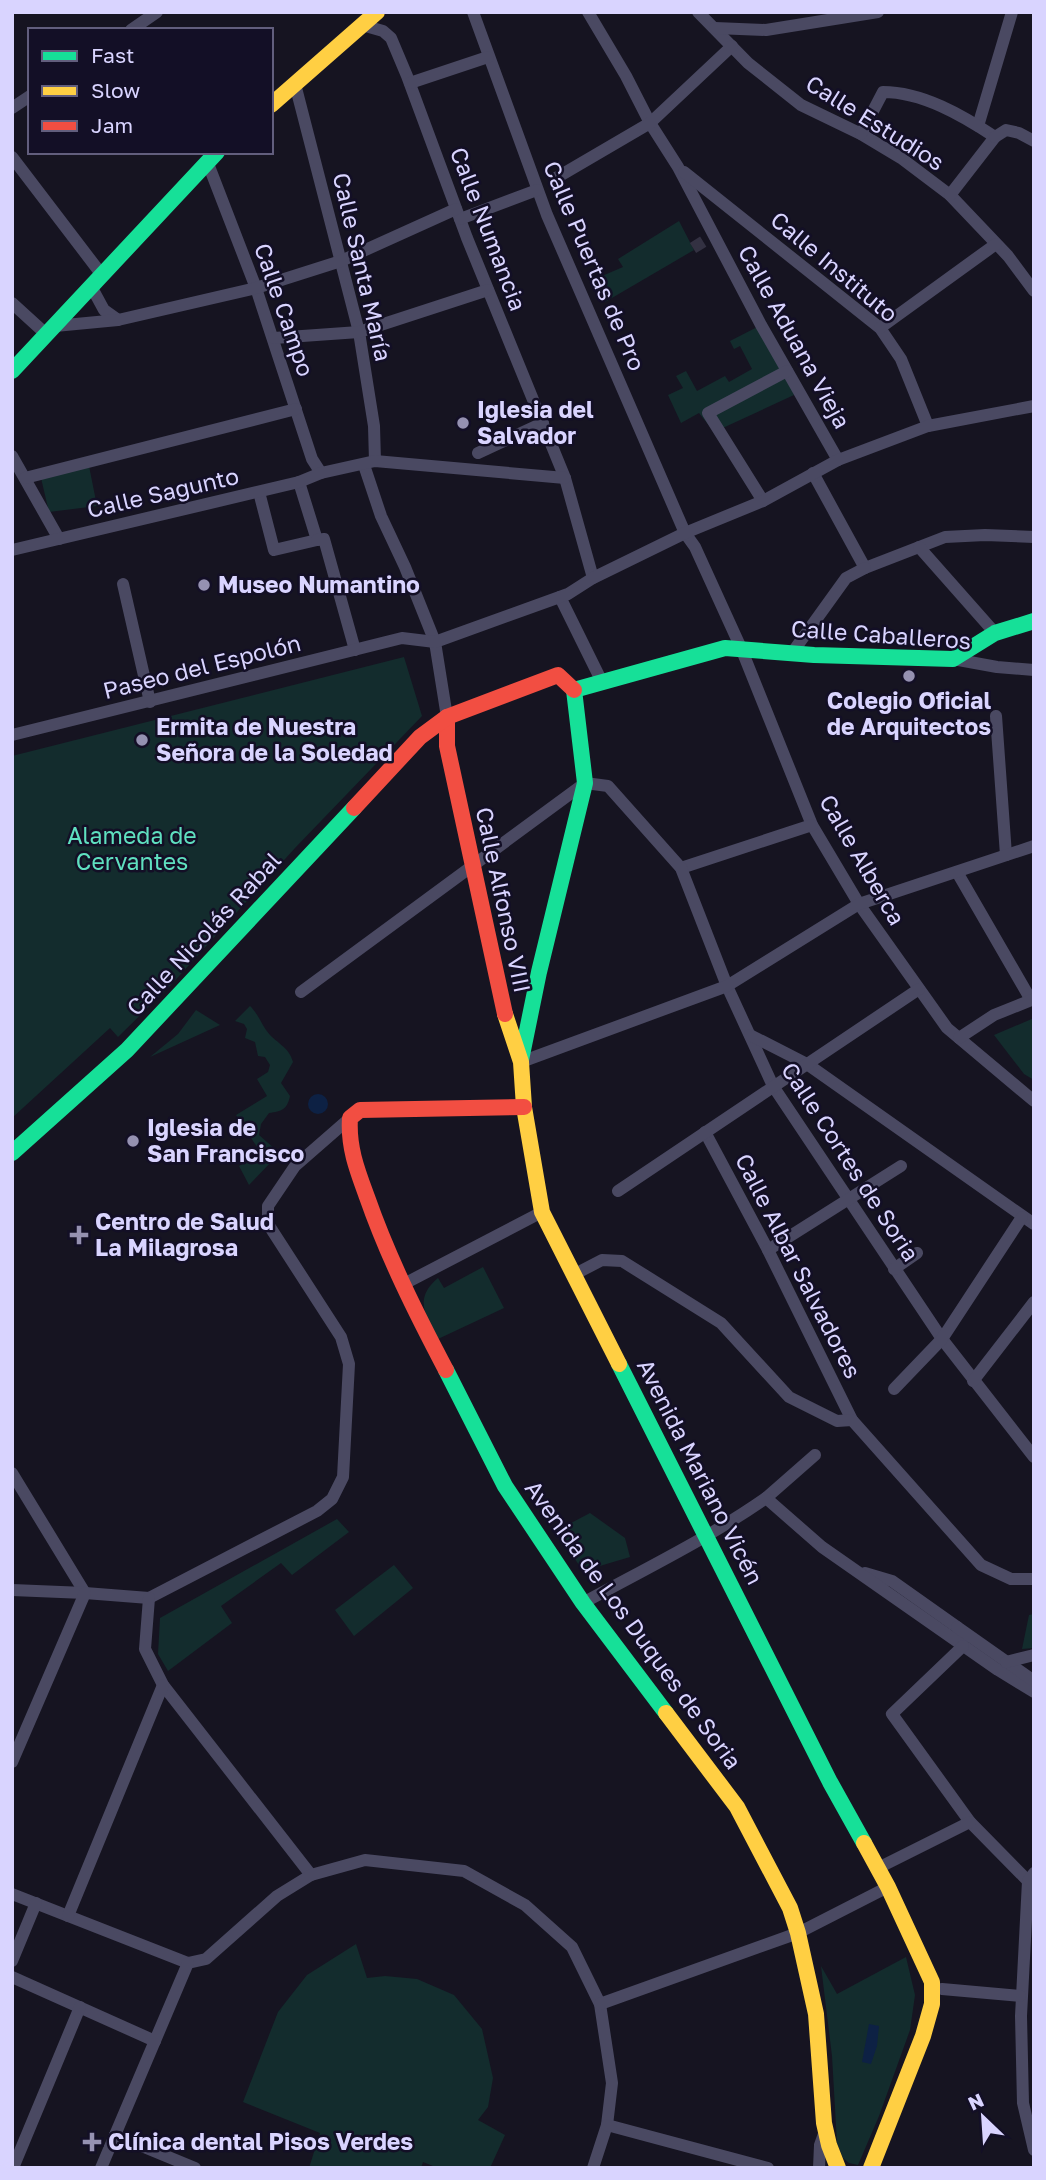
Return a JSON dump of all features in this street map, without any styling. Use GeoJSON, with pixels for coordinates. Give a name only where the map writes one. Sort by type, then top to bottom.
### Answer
{"type":"FeatureCollection","features":[{"type":"Feature","properties":{"kind":"street"},"geometry":{"type":"LineString","coordinates":[[136,21],[157,12]]}},
{"type":"Feature","properties":{"kind":"street"},"geometry":{"type":"LineString","coordinates":[[273,103],[377,12]]}},
{"type":"Feature","properties":{"kind":"street","name":"Calle Puertas de Pro"},"geometry":{"type":"LineString","coordinates":[[473,12],[537,190],[685,533],[695,547],[733,648]]}},
{"type":"Feature","properties":{"kind":"street","name":"Calle Estudios"},"geometry":{"type":"LineString","coordinates":[[698,12],[748,63],[801,105],[861,134],[901,158],[950,195],[996,244],[1034,291]]}},
{"type":"Feature","properties":{"kind":"street"},"geometry":{"type":"LineString","coordinates":[[715,28],[766,30],[877,12]]}},
{"type":"Feature","properties":{"kind":"street"},"geometry":{"type":"LineString","coordinates":[[978,126],[1012,12]]}},
{"type":"Feature","properties":{"kind":"street","name":"Calle Aduana Vieja"},"geometry":{"type":"LineString","coordinates":[[596,14],[650,123],[678,167],[710,238],[838,460]]}},
{"type":"Feature","properties":{"kind":"street","name":"Calle Numancia"},"geometry":{"type":"LineString","coordinates":[[362,25],[383,31],[391,38],[412,88],[458,214],[565,478],[593,578]]}},
{"type":"Feature","properties":{"kind":"street"},"geometry":{"type":"LineString","coordinates":[[556,178],[650,123],[732,46]]}},
{"type":"Feature","properties":{"kind":"street"},"geometry":{"type":"LineString","coordinates":[[412,88],[488,57]]}},
{"type":"Feature","properties":{"kind":"street","name":"Calle Santa María"},"geometry":{"type":"LineString","coordinates":[[295,84],[359,332],[374,426],[369,463],[382,516],[435,642],[447,717]]}},
{"type":"Feature","properties":{"kind":"street"},"geometry":{"type":"LineString","coordinates":[[861,134],[883,92],[902,92],[932,103],[995,137]]}},
{"type":"Feature","properties":{"kind":"street"},"geometry":{"type":"LineString","coordinates":[[12,108],[28,97]]}},
{"type":"Feature","properties":{"kind":"street"},"geometry":{"type":"LineString","coordinates":[[950,195],[995,137],[1006,130],[1034,141]]}},
{"type":"Feature","properties":{"kind":"street"},"geometry":{"type":"LineString","coordinates":[[12,156],[97,281],[104,310],[118,320]]}},
{"type":"Feature","properties":{"kind":"street"},"geometry":{"type":"LineString","coordinates":[[12,371],[212,157]]}},
{"type":"Feature","properties":{"kind":"street","name":"Calle Campo"},"geometry":{"type":"LineString","coordinates":[[212,157],[312,459],[321,473]]}},
{"type":"Feature","properties":{"kind":"street","name":"Calle Instituto"},"geometry":{"type":"LineString","coordinates":[[678,167],[880,328],[901,359],[928,426]]}},
{"type":"Feature","properties":{"kind":"street"},"geometry":{"type":"LineString","coordinates":[[12,303],[50,330],[118,320],[256,288],[341,261],[458,214],[537,190]]}},
{"type":"Feature","properties":{"kind":"street"},"geometry":{"type":"LineString","coordinates":[[880,328],[996,244]]}},
{"type":"Feature","properties":{"kind":"street"},"geometry":{"type":"LineString","coordinates":[[274,338],[359,332],[488,289]]}},
{"type":"Feature","properties":{"kind":"street"},"geometry":{"type":"LineString","coordinates":[[763,501],[708,413],[787,371]]}},
{"type":"Feature","properties":{"kind":"street"},"geometry":{"type":"LineString","coordinates":[[435,642],[564,595],[685,533],[763,501],[838,460],[928,426],[1034,406]]}},
{"type":"Feature","properties":{"kind":"street"},"geometry":{"type":"LineString","coordinates":[[25,478],[296,410]]}},
{"type":"Feature","properties":{"kind":"street"},"geometry":{"type":"LineString","coordinates":[[478,453],[542,423]]}},
{"type":"Feature","properties":{"kind":"street"},"geometry":{"type":"LineString","coordinates":[[12,456],[59,538]]}},
{"type":"Feature","properties":{"kind":"street","name":"Calle Sagunto"},"geometry":{"type":"LineString","coordinates":[[12,550],[259,492],[299,482],[321,473],[369,463],[565,478]]}},
{"type":"Feature","properties":{"kind":"street"},"geometry":{"type":"LineString","coordinates":[[813,473],[865,568]]}},
{"type":"Feature","properties":{"kind":"street"},"geometry":{"type":"LineString","coordinates":[[299,482],[317,540]]}},
{"type":"Feature","properties":{"kind":"street"},"geometry":{"type":"LineString","coordinates":[[259,492],[274,550],[324,539],[355,650]]}},
{"type":"Feature","properties":{"kind":"street"},"geometry":{"type":"LineString","coordinates":[[792,653],[846,578],[865,568],[945,537],[1034,537]]}},
{"type":"Feature","properties":{"kind":"street"},"geometry":{"type":"LineString","coordinates":[[919,547],[995,633]]}},
{"type":"Feature","properties":{"kind":"street"},"geometry":{"type":"LineString","coordinates":[[123,584],[150,702]]}},
{"type":"Feature","properties":{"kind":"street"},"geometry":{"type":"LineString","coordinates":[[564,595],[602,682]]}},
{"type":"Feature","properties":{"kind":"street"},"geometry":{"type":"LineString","coordinates":[[953,659],[995,633],[1034,621]]}},
{"type":"Feature","properties":{"kind":"street","name":"Paseo del Espolón"},"geometry":{"type":"LineString","coordinates":[[12,735],[402,638],[435,642]]}},
{"type":"Feature","properties":{"kind":"street"},"geometry":{"type":"LineString","coordinates":[[521,1062],[539,972],[585,783],[574,690],[733,648]]}},
{"type":"Feature","properties":{"kind":"street","name":"Calle Caballeros"},"geometry":{"type":"LineString","coordinates":[[733,648],[953,659],[1034,670]]}},
{"type":"Feature","properties":{"kind":"street","name":"Calle Alberca"},"geometry":{"type":"LineString","coordinates":[[733,648],[812,825],[859,904],[947,1028],[1020,1092],[1034,1101]]}},
{"type":"Feature","properties":{"kind":"street","name":"Calle Nicolás Rabal"},"geometry":{"type":"LineString","coordinates":[[12,1153],[127,1050],[420,737],[447,717],[558,675],[574,690]]}},
{"type":"Feature","properties":{"kind":"street"},"geometry":{"type":"LineString","coordinates":[[996,716],[1006,855]]}},
{"type":"Feature","properties":{"kind":"street","name":"Calle Alfonso VIII"},"geometry":{"type":"LineString","coordinates":[[447,717],[447,746],[502,1006],[521,1062]]}},
{"type":"Feature","properties":{"kind":"street"},"geometry":{"type":"LineString","coordinates":[[420,737],[447,746]]}},
{"type":"Feature","properties":{"kind":"street"},"geometry":{"type":"LineString","coordinates":[[301,992],[585,783]]}},
{"type":"Feature","properties":{"kind":"street","name":"Calle Cortes de Soria"},"geometry":{"type":"LineString","coordinates":[[585,783],[608,786],[681,868],[727,986],[773,1086],[942,1339],[1034,1457]]}},
{"type":"Feature","properties":{"kind":"street"},"geometry":{"type":"LineString","coordinates":[[681,868],[812,825]]}},
{"type":"Feature","properties":{"kind":"street"},"geometry":{"type":"LineString","coordinates":[[521,1062],[727,986],[859,904],[1034,846]]}},
{"type":"Feature","properties":{"kind":"street"},"geometry":{"type":"LineString","coordinates":[[957,872],[1032,1000],[993,1016],[959,1038]]}},
{"type":"Feature","properties":{"kind":"street"},"geometry":{"type":"LineString","coordinates":[[618,1191],[919,989]]}},
{"type":"Feature","properties":{"kind":"street"},"geometry":{"type":"LineString","coordinates":[[750,1035],[807,1064],[1028,1220],[942,1339],[894,1389]]}},
{"type":"Feature","properties":{"kind":"street","name":"Avenida Mariano Vicén"},"geometry":{"type":"LineString","coordinates":[[521,1062],[524,1107],[542,1212],[830,1782],[877,1868],[917,1928],[939,1970],[942,1989]]}},
{"type":"Feature","properties":{"kind":"street"},"geometry":{"type":"LineString","coordinates":[[12,1590],[149,1598],[317,1511],[332,1499],[343,1477],[349,1363],[341,1337],[268,1224],[268,1206],[295,1166],[356,1112],[366,1109],[524,1107]]}},
{"type":"Feature","properties":{"kind":"street","name":"Avenida de Los Duques de Soria"},"geometry":{"type":"LineString","coordinates":[[351,1118],[349,1138],[356,1169],[381,1238],[402,1285],[505,1486],[583,1603],[737,1807],[790,1908],[816,2014],[825,2131],[838,2168]]}},
{"type":"Feature","properties":{"kind":"street","name":"Calle Albar Salvadores"},"geometry":{"type":"LineString","coordinates":[[705,1132],[768,1250],[852,1420],[981,1565],[1011,1579],[1034,1579]]}},
{"type":"Feature","properties":{"kind":"street"},"geometry":{"type":"LineString","coordinates":[[768,1250],[901,1166]]}},
{"type":"Feature","properties":{"kind":"street"},"geometry":{"type":"LineString","coordinates":[[402,1285],[542,1212]]}},
{"type":"Feature","properties":{"kind":"street"},"geometry":{"type":"LineString","coordinates":[[894,1269],[917,1253]]}},
{"type":"Feature","properties":{"kind":"street"},"geometry":{"type":"LineString","coordinates":[[575,1274],[602,1260],[622,1261],[721,1323],[789,1396],[837,1421],[852,1420]]}},
{"type":"Feature","properties":{"kind":"street"},"geometry":{"type":"LineString","coordinates":[[973,1381],[1034,1302]]}},
{"type":"Feature","properties":{"kind":"street"},"geometry":{"type":"LineString","coordinates":[[583,1603],[725,1527],[766,1498],[815,1455]]}},
{"type":"Feature","properties":{"kind":"street"},"geometry":{"type":"LineString","coordinates":[[12,1473],[85,1593]]}},
{"type":"Feature","properties":{"kind":"street"},"geometry":{"type":"LineString","coordinates":[[766,1498],[822,1547],[851,1568],[1028,1691],[1034,1692]]}},
{"type":"Feature","properties":{"kind":"street"},"geometry":{"type":"LineString","coordinates":[[851,1568],[892,1581],[1034,1681]]}},
{"type":"Feature","properties":{"kind":"street"},"geometry":{"type":"LineString","coordinates":[[12,1762],[85,1593]]}},
{"type":"Feature","properties":{"kind":"street"},"geometry":{"type":"LineString","coordinates":[[149,1598],[145,1649],[163,1685],[311,1875]]}},
{"type":"Feature","properties":{"kind":"street"},"geometry":{"type":"LineString","coordinates":[[957,1627],[963,1646]]}},
{"type":"Feature","properties":{"kind":"street"},"geometry":{"type":"LineString","coordinates":[[963,1646],[892,1714],[970,1822],[1031,1877],[1020,1996],[1023,2103],[1034,2150]]}},
{"type":"Feature","properties":{"kind":"street"},"geometry":{"type":"LineString","coordinates":[[1006,1662],[1034,1655]]}},
{"type":"Feature","properties":{"kind":"street"},"geometry":{"type":"LineString","coordinates":[[68,1916],[163,1685]]}},
{"type":"Feature","properties":{"kind":"street"},"geometry":{"type":"LineString","coordinates":[[877,1868],[970,1822]]}},
{"type":"Feature","properties":{"kind":"street"},"geometry":{"type":"LineString","coordinates":[[12,1894],[188,1964],[206,1959],[277,1896],[311,1875],[365,1860],[464,1871],[525,1905],[572,1947],[600,2004],[612,2083],[607,2125],[593,2168]]}},
{"type":"Feature","properties":{"kind":"street"},"geometry":{"type":"LineString","coordinates":[[600,2004],[798,1933],[888,1886]]}},
{"type":"Feature","properties":{"kind":"street","name":"Avenida Mariano Vicén"},"geometry":{"type":"LineString","coordinates":[[888,1886],[922,1957],[933,1992],[923,2036],[889,2138]]}},
{"type":"Feature","properties":{"kind":"street"},"geometry":{"type":"LineString","coordinates":[[12,1961],[36,1903]]}},
{"type":"Feature","properties":{"kind":"street"},"geometry":{"type":"LineString","coordinates":[[101,2168],[188,1964]]}},
{"type":"Feature","properties":{"kind":"street"},"geometry":{"type":"LineString","coordinates":[[12,1977],[155,2040]]}},
{"type":"Feature","properties":{"kind":"street"},"geometry":{"type":"LineString","coordinates":[[872,2168],[889,2138],[931,2036],[942,1989],[1020,1996]]}},
{"type":"Feature","properties":{"kind":"street"},"geometry":{"type":"LineString","coordinates":[[13,2168],[80,2007]]}},
{"type":"Feature","properties":{"kind":"street"},"geometry":{"type":"LineString","coordinates":[[1023,2103],[1034,2093]]}},
{"type":"Feature","properties":{"kind":"street"},"geometry":{"type":"LineString","coordinates":[[607,2125],[768,2168]]}},
{"type":"Feature","properties":{"kind":"street"},"geometry":{"type":"LineString","coordinates":[[819,2168],[820,2144],[825,2131]]}},
{"type":"Feature","properties":{"kind":"street"},"geometry":{"type":"LineString","coordinates":[[115,2135],[195,2168]]}},
{"type":"Feature","properties":{"kind":"street"},"geometry":{"type":"LineString","coordinates":[[883,2168],[889,2138]]}},
{"type":"Feature","properties":{"kind":"green space"},"geometry":{"type":"Polygon","coordinates":[[[679,221],[694,250],[605,302],[595,279],[623,267],[618,259],[679,221]]]}},
{"type":"Feature","properties":{"kind":"green space"},"geometry":{"type":"Polygon","coordinates":[[[765,323],[794,395],[714,432],[699,413],[681,423],[668,395],[683,388],[676,376],[686,371],[697,391],[725,376],[729,382],[752,369],[740,346],[734,349],[730,341],[765,323]]]}},
{"type":"Feature","properties":{"kind":"green space"},"geometry":{"type":"Polygon","coordinates":[[[89,466],[97,506],[49,512],[41,478],[89,466]]]}},
{"type":"Feature","properties":{"kind":"green space","name":"Alameda de Cervantes"},"geometry":{"type":"Polygon","coordinates":[[[404,657],[422,716],[295,848],[171,985],[118,1037],[110,1028],[12,1118],[12,756],[404,657]]]}},
{"type":"Feature","properties":{"kind":"green space"},"geometry":{"type":"Polygon","coordinates":[[[250,1006],[266,1030],[285,1048],[293,1062],[281,1083],[290,1096],[287,1104],[281,1110],[269,1113],[261,1124],[259,1135],[275,1149],[274,1159],[249,1185],[239,1166],[261,1153],[236,1115],[267,1096],[257,1079],[268,1072],[270,1065],[265,1057],[258,1056],[255,1042],[245,1038],[247,1029],[244,1024],[235,1021],[250,1006]]]}},
{"type":"Feature","properties":{"kind":"green space"},"geometry":{"type":"Polygon","coordinates":[[[196,1010],[220,1025],[150,1057],[178,1034],[196,1010]]]}},
{"type":"Feature","properties":{"kind":"green space"},"geometry":{"type":"Polygon","coordinates":[[[1034,1018],[1034,1080],[1024,1074],[994,1035],[1034,1018]]]}},
{"type":"Feature","properties":{"kind":"green space"},"geometry":{"type":"Polygon","coordinates":[[[483,1267],[504,1308],[438,1339],[424,1307],[430,1286],[438,1278],[444,1288],[483,1267]]]}},
{"type":"Feature","properties":{"kind":"green space"},"geometry":{"type":"Polygon","coordinates":[[[590,1513],[625,1538],[630,1557],[583,1571],[556,1531],[590,1513]]]}},
{"type":"Feature","properties":{"kind":"green space"},"geometry":{"type":"Polygon","coordinates":[[[337,1519],[349,1532],[292,1575],[281,1563],[221,1606],[232,1623],[168,1671],[158,1654],[160,1618],[337,1519]]]}},
{"type":"Feature","properties":{"kind":"green space"},"geometry":{"type":"Polygon","coordinates":[[[394,1565],[413,1588],[354,1636],[335,1610],[394,1565]]]}},
{"type":"Feature","properties":{"kind":"green space"},"geometry":{"type":"Polygon","coordinates":[[[1034,1614],[1034,1648],[1022,1649],[1029,1615],[1034,1614]]]}},
{"type":"Feature","properties":{"kind":"green space"},"geometry":{"type":"Polygon","coordinates":[[[356,1944],[367,1978],[385,1976],[417,1979],[454,1995],[482,2029],[493,2078],[488,2107],[478,2120],[505,2135],[490,2168],[438,2168],[423,2162],[421,2168],[309,2168],[320,2133],[243,2102],[278,2012],[307,1975],[356,1944]]]}},
{"type":"Feature","properties":{"kind":"green space"},"geometry":{"type":"Polygon","coordinates":[[[906,1957],[915,1995],[910,2030],[858,2165],[849,2163],[843,2158],[837,2143],[832,2056],[821,1966],[837,1994],[906,1957]]]}},
{"type":"Feature","properties":{"kind":"water"},"geometry":{"type":"Polygon","coordinates":[[[318,1094],[325,1097],[328,1104],[325,1111],[318,1114],[311,1111],[308,1104],[311,1097],[318,1094]]]}},
{"type":"Feature","properties":{"kind":"water"},"geometry":{"type":"Polygon","coordinates":[[[869,2024],[879,2026],[877,2046],[871,2064],[862,2062],[869,2024]]]}},
{"type":"Feature","properties":{"kind":"tunnel"},"geometry":{"type":"LineString","coordinates":[[693,248],[706,240]]}},
{"type":"Feature","properties":{"kind":"traffic: fast"},"geometry":{"type":"LineString","coordinates":[[12,371],[215,154]]}},
{"type":"Feature","properties":{"kind":"traffic: fast"},"geometry":{"type":"LineString","coordinates":[[574,690],[725,648],[814,655],[953,659],[995,633],[1034,621]]}},
{"type":"Feature","properties":{"kind":"traffic: fast"},"geometry":{"type":"LineString","coordinates":[[521,1060],[539,972],[585,783],[574,690]]}},
{"type":"Feature","properties":{"kind":"traffic: fast"},"geometry":{"type":"LineString","coordinates":[[12,1153],[127,1050],[354,808]]}},
{"type":"Feature","properties":{"kind":"traffic: fast"},"geometry":{"type":"LineString","coordinates":[[619,1364],[830,1782],[864,1843]]}},
{"type":"Feature","properties":{"kind":"traffic: fast"},"geometry":{"type":"LineString","coordinates":[[446,1370],[505,1486],[583,1603],[666,1713]]}},
{"type":"Feature","properties":{"kind":"traffic: slow"},"geometry":{"type":"LineString","coordinates":[[273,103],[377,12]]}},
{"type":"Feature","properties":{"kind":"traffic: slow"},"geometry":{"type":"LineString","coordinates":[[505,1014],[521,1062],[524,1107],[542,1212],[619,1364]]}},
{"type":"Feature","properties":{"kind":"traffic: slow"},"geometry":{"type":"LineString","coordinates":[[666,1713],[737,1807],[790,1908],[816,2014],[824,2123],[838,2168]]}},
{"type":"Feature","properties":{"kind":"traffic: slow"},"geometry":{"type":"LineString","coordinates":[[864,1843],[888,1887],[932,1982],[932,2004],[923,2036],[871,2168]]}},
{"type":"Feature","properties":{"kind":"traffic: jam"},"geometry":{"type":"LineString","coordinates":[[354,808],[420,737],[447,717],[558,675],[574,690]]}},
{"type":"Feature","properties":{"kind":"traffic: jam"},"geometry":{"type":"LineString","coordinates":[[447,717],[447,746],[505,1014]]}},
{"type":"Feature","properties":{"kind":"traffic: jam"},"geometry":{"type":"LineString","coordinates":[[446,1370],[403,1285],[375,1219],[354,1158],[350,1118],[360,1110],[524,1107]]}},
{"type":"Feature","properties":{"kind":"place","name":"Iglesia del Salvador"},"geometry":{"type":"Point","coordinates":[463,423]}},
{"type":"Feature","properties":{"kind":"place","name":"Museo Numantino"},"geometry":{"type":"Point","coordinates":[204,585]}},
{"type":"Feature","properties":{"kind":"place","name":"Colegio Oficial de Arquitectos"},"geometry":{"type":"Point","coordinates":[909,676]}},
{"type":"Feature","properties":{"kind":"place","name":"Ermita de Nuestra Señora de la Soledad"},"geometry":{"type":"Point","coordinates":[142,740]}},
{"type":"Feature","properties":{"kind":"place","name":"Iglesia de San Francisco"},"geometry":{"type":"Point","coordinates":[133,1141]}},
{"type":"Feature","properties":{"kind":"place","name":"Centro de Salud La Milagrosa"},"geometry":{"type":"Point","coordinates":[79,1235]}},
{"type":"Feature","properties":{"kind":"place","name":"Clínica dental Pisos Verdes"},"geometry":{"type":"Point","coordinates":[92,2142]}}]}
